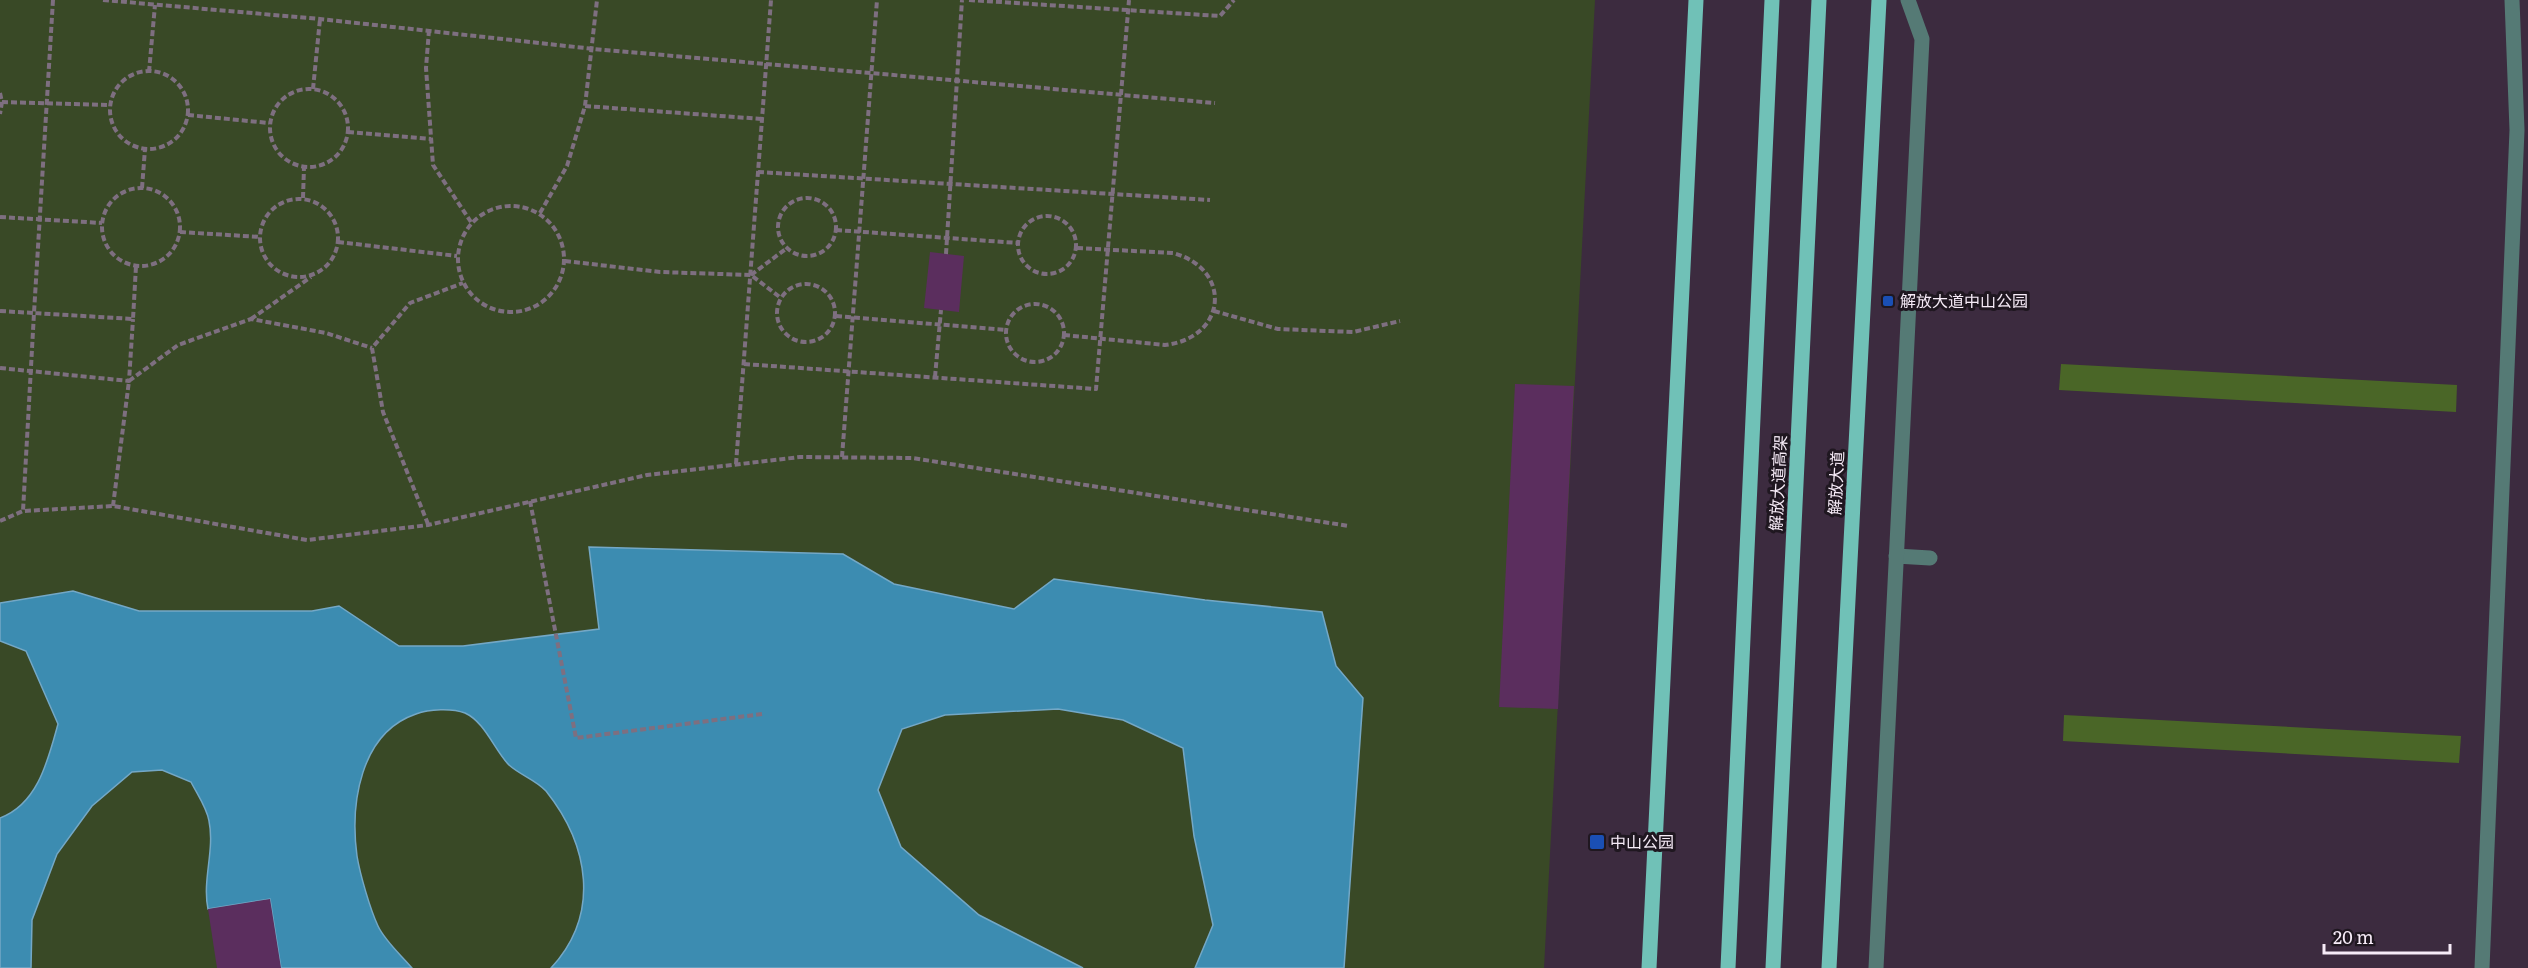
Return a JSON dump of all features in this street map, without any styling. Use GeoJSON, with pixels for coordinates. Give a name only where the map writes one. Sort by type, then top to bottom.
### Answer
{"type":"FeatureCollection","features":[{"type":"Feature","properties":{"kind":"main road"},"geometry":{"type":"LineString","coordinates":[[1649,968],[1696,0]]}},
{"type":"Feature","properties":{"kind":"main road","name":"解放大道高架"},"geometry":{"type":"LineString","coordinates":[[1728,968],[1772,0]]}},
{"type":"Feature","properties":{"kind":"main road","name":"解放大道高架"},"geometry":{"type":"LineString","coordinates":[[1773,968],[1819,0]]}},
{"type":"Feature","properties":{"kind":"main road","name":"解放大道"},"geometry":{"type":"LineString","coordinates":[[1829,968],[1879,0]]}},
{"type":"Feature","properties":{"kind":"street"},"geometry":{"type":"LineString","coordinates":[[1876,968],[1922,39],[1908,0]]}},
{"type":"Feature","properties":{"kind":"street"},"geometry":{"type":"LineString","coordinates":[[2482,968],[2517,130],[2512,0]]}},
{"type":"Feature","properties":{"kind":"street"},"geometry":{"type":"LineString","coordinates":[[1896,556],[1930,558]]}},
{"type":"Feature","properties":{"kind":"path"},"geometry":{"type":"LineString","coordinates":[[23,511],[53,0]]}},
{"type":"Feature","properties":{"kind":"path"},"geometry":{"type":"LineString","coordinates":[[103,0],[320,19],[594,49],[1215,103]]}},
{"type":"Feature","properties":{"kind":"path"},"geometry":{"type":"LineString","coordinates":[[540,213],[567,166],[585,106],[594,49],[597,0]]}},
{"type":"Feature","properties":{"kind":"path"},"geometry":{"type":"LineString","coordinates":[[736,464],[771,0]]}},
{"type":"Feature","properties":{"kind":"path"},"geometry":{"type":"LineString","coordinates":[[842,457],[877,0]]}},
{"type":"Feature","properties":{"kind":"path"},"geometry":{"type":"LineString","coordinates":[[946,254],[962,0]]}},
{"type":"Feature","properties":{"kind":"path"},"geometry":{"type":"LineString","coordinates":[[969,0],[1220,16],[1234,0]]}},
{"type":"Feature","properties":{"kind":"path"},"geometry":{"type":"LineString","coordinates":[[744,364],[1096,389],[1129,0]]}},
{"type":"Feature","properties":{"kind":"path"},"geometry":{"type":"LineString","coordinates":[[149,72],[155,5]]}},
{"type":"Feature","properties":{"kind":"path"},"geometry":{"type":"LineString","coordinates":[[314,89],[320,19]]}},
{"type":"Feature","properties":{"kind":"path"},"geometry":{"type":"LineString","coordinates":[[429,30],[426,69],[433,165],[471,222]]}},
{"type":"Feature","properties":{"kind":"path"},"geometry":{"type":"LineString","coordinates":[[138,72],[149,72],[168,76],[180,86],[187,99],[188,115],[183,129],[173,141],[159,148],[145,149],[130,145],[118,135],[111,121],[110,105],[114,91],[125,79],[138,72]]}},
{"type":"Feature","properties":{"kind":"path"},"geometry":{"type":"LineString","coordinates":[[314,89],[327,93],[339,103],[346,117],[348,132],[343,147],[333,159],[319,166],[304,167],[289,162],[278,152],[271,139],[269,123],[274,109],[284,97],[298,90],[314,89]]}},
{"type":"Feature","properties":{"kind":"path"},"geometry":{"type":"LineString","coordinates":[[0,93],[2,102],[0,114]]}},
{"type":"Feature","properties":{"kind":"path"},"geometry":{"type":"LineString","coordinates":[[2,102],[110,105]]}},
{"type":"Feature","properties":{"kind":"path"},"geometry":{"type":"LineString","coordinates":[[585,106],[762,119]]}},
{"type":"Feature","properties":{"kind":"path"},"geometry":{"type":"LineString","coordinates":[[188,115],[269,123]]}},
{"type":"Feature","properties":{"kind":"path"},"geometry":{"type":"LineString","coordinates":[[348,132],[431,139]]}},
{"type":"Feature","properties":{"kind":"path"},"geometry":{"type":"LineString","coordinates":[[142,188],[145,149]]}},
{"type":"Feature","properties":{"kind":"path"},"geometry":{"type":"LineString","coordinates":[[303,198],[304,167]]}},
{"type":"Feature","properties":{"kind":"path"},"geometry":{"type":"LineString","coordinates":[[758,172],[1210,200]]}},
{"type":"Feature","properties":{"kind":"path"},"geometry":{"type":"LineString","coordinates":[[142,188],[160,193],[172,203],[179,216],[180,232],[176,247],[166,259],[152,265],[136,266],[122,262],[111,252],[104,238],[102,223],[107,208],[117,196],[131,189],[142,188]]}},
{"type":"Feature","properties":{"kind":"path"},"geometry":{"type":"LineString","coordinates":[[0,369],[129,381],[178,345],[250,319],[323,268],[334,257],[338,242],[337,227],[330,213],[318,203],[303,198],[289,200],[275,207],[265,218],[260,237],[269,262],[280,272],[294,277],[310,276],[323,268]]}},
{"type":"Feature","properties":{"kind":"path"},"geometry":{"type":"LineString","coordinates":[[803,198],[816,199],[828,206],[835,217],[837,230],[832,242],[817,254],[798,255],[787,248],[780,237],[780,218],[791,202],[803,198]]}},
{"type":"Feature","properties":{"kind":"path"},"geometry":{"type":"LineString","coordinates":[[504,205],[522,206],[540,213],[554,226],[562,242],[565,261],[560,279],[550,295],[535,306],[518,312],[499,311],[482,304],[468,291],[459,275],[457,256],[461,238],[471,222],[486,211],[504,205]]}},
{"type":"Feature","properties":{"kind":"path"},"geometry":{"type":"LineString","coordinates":[[1043,216],[1056,217],[1067,224],[1075,235],[1076,248],[1072,260],[1063,270],[1050,275],[1038,273],[1026,267],[1019,256],[1018,243],[1022,230],[1031,221],[1043,216]]}},
{"type":"Feature","properties":{"kind":"path"},"geometry":{"type":"LineString","coordinates":[[0,217],[102,223]]}},
{"type":"Feature","properties":{"kind":"path"},"geometry":{"type":"LineString","coordinates":[[837,230],[1018,243]]}},
{"type":"Feature","properties":{"kind":"path"},"geometry":{"type":"LineString","coordinates":[[180,232],[260,237]]}},
{"type":"Feature","properties":{"kind":"path"},"geometry":{"type":"LineString","coordinates":[[338,242],[457,256]]}},
{"type":"Feature","properties":{"kind":"path"},"geometry":{"type":"LineString","coordinates":[[751,276],[787,248]]}},
{"type":"Feature","properties":{"kind":"path"},"geometry":{"type":"LineString","coordinates":[[1064,335],[1165,345],[1181,343],[1196,337],[1207,325],[1214,311],[1215,294],[1211,279],[1189,257],[1173,253],[1076,248]]}},
{"type":"Feature","properties":{"kind":"path"},"geometry":{"type":"LineString","coordinates":[[565,261],[660,272],[751,276],[781,298]]}},
{"type":"Feature","properties":{"kind":"path"},"geometry":{"type":"LineString","coordinates":[[113,506],[129,381],[136,266]]}},
{"type":"Feature","properties":{"kind":"path"},"geometry":{"type":"LineString","coordinates":[[428,525],[383,412],[372,348],[410,303],[463,283]]}},
{"type":"Feature","properties":{"kind":"path"},"geometry":{"type":"LineString","coordinates":[[802,284],[815,285],[827,292],[834,303],[836,316],[832,328],[822,337],[810,342],[797,341],[786,334],[779,323],[777,310],[781,298],[790,288],[802,284]]}},
{"type":"Feature","properties":{"kind":"path"},"geometry":{"type":"LineString","coordinates":[[1031,303],[1044,304],[1055,311],[1062,322],[1064,335],[1060,348],[1051,357],[1039,362],[1026,360],[1015,354],[1007,343],[1006,330],[1010,317],[1019,308],[1031,303]]}},
{"type":"Feature","properties":{"kind":"path"},"geometry":{"type":"LineString","coordinates":[[935,377],[941,310]]}},
{"type":"Feature","properties":{"kind":"path"},"geometry":{"type":"LineString","coordinates":[[0,311],[134,319]]}},
{"type":"Feature","properties":{"kind":"path"},"geometry":{"type":"LineString","coordinates":[[1214,311],[1278,329],[1353,333],[1400,321]]}},
{"type":"Feature","properties":{"kind":"path"},"geometry":{"type":"LineString","coordinates":[[836,316],[1006,330]]}},
{"type":"Feature","properties":{"kind":"path"},"geometry":{"type":"LineString","coordinates":[[250,319],[326,333],[372,348]]}},
{"type":"Feature","properties":{"kind":"path"},"geometry":{"type":"LineString","coordinates":[[0,521],[23,511],[113,506],[308,540],[428,525],[647,475],[800,457],[842,457],[912,458],[1350,526]]}},
{"type":"Feature","properties":{"kind":"path"},"geometry":{"type":"LineString","coordinates":[[530,501],[576,738],[762,714]]}},
{"type":"Feature","properties":{"kind":"green space"},"geometry":{"type":"Polygon","coordinates":[[[0,0],[1595,0],[1544,968],[0,968],[0,0]]]}},
{"type":"Feature","properties":{"kind":"green space"},"geometry":{"type":"Polygon","coordinates":[[[2061,364],[2457,385],[2456,412],[2059,390],[2061,364]]]}},
{"type":"Feature","properties":{"kind":"green space"},"geometry":{"type":"Polygon","coordinates":[[[2064,715],[2461,736],[2459,763],[2063,741],[2064,715]]]}},
{"type":"Feature","properties":{"kind":"water"},"geometry":{"type":"Polygon","coordinates":[[[589,547],[843,554],[894,584],[1014,609],[1054,579],[1205,600],[1322,612],[1336,666],[1363,698],[1344,968],[1195,968],[1213,925],[1194,836],[1183,748],[1123,720],[1058,709],[945,715],[902,729],[878,790],[901,847],[979,915],[1083,968],[551,968],[567,947],[577,925],[583,903],[580,856],[572,834],[561,812],[546,791],[509,765],[472,717],[454,710],[440,710],[416,714],[397,723],[382,737],[363,773],[355,815],[357,856],[372,910],[385,937],[412,968],[281,968],[270,899],[208,909],[206,887],[211,843],[208,816],[191,782],[162,770],[132,772],[92,806],[57,854],[32,920],[31,968],[0,968],[0,818],[13,811],[32,792],[45,766],[58,724],[26,651],[0,641],[0,603],[73,591],[139,611],[312,611],[339,606],[399,646],[463,646],[599,629],[589,547]]]}},
{"type":"Feature","properties":{"kind":"building"},"geometry":{"type":"Polygon","coordinates":[[[930,252],[964,256],[959,312],[924,308],[930,252]]]}},
{"type":"Feature","properties":{"kind":"building"},"geometry":{"type":"Polygon","coordinates":[[[1515,384],[1574,386],[1558,709],[1499,707],[1515,384]]]}},
{"type":"Feature","properties":{"kind":"building"},"geometry":{"type":"Polygon","coordinates":[[[270,899],[281,968],[217,968],[208,909],[270,899]]]}},
{"type":"Feature","properties":{"kind":"place","name":"解放大道中山公园"},"geometry":{"type":"Point","coordinates":[1888,301]}},
{"type":"Feature","properties":{"kind":"place","name":"中山公园"},"geometry":{"type":"Point","coordinates":[1597,842]}}]}
